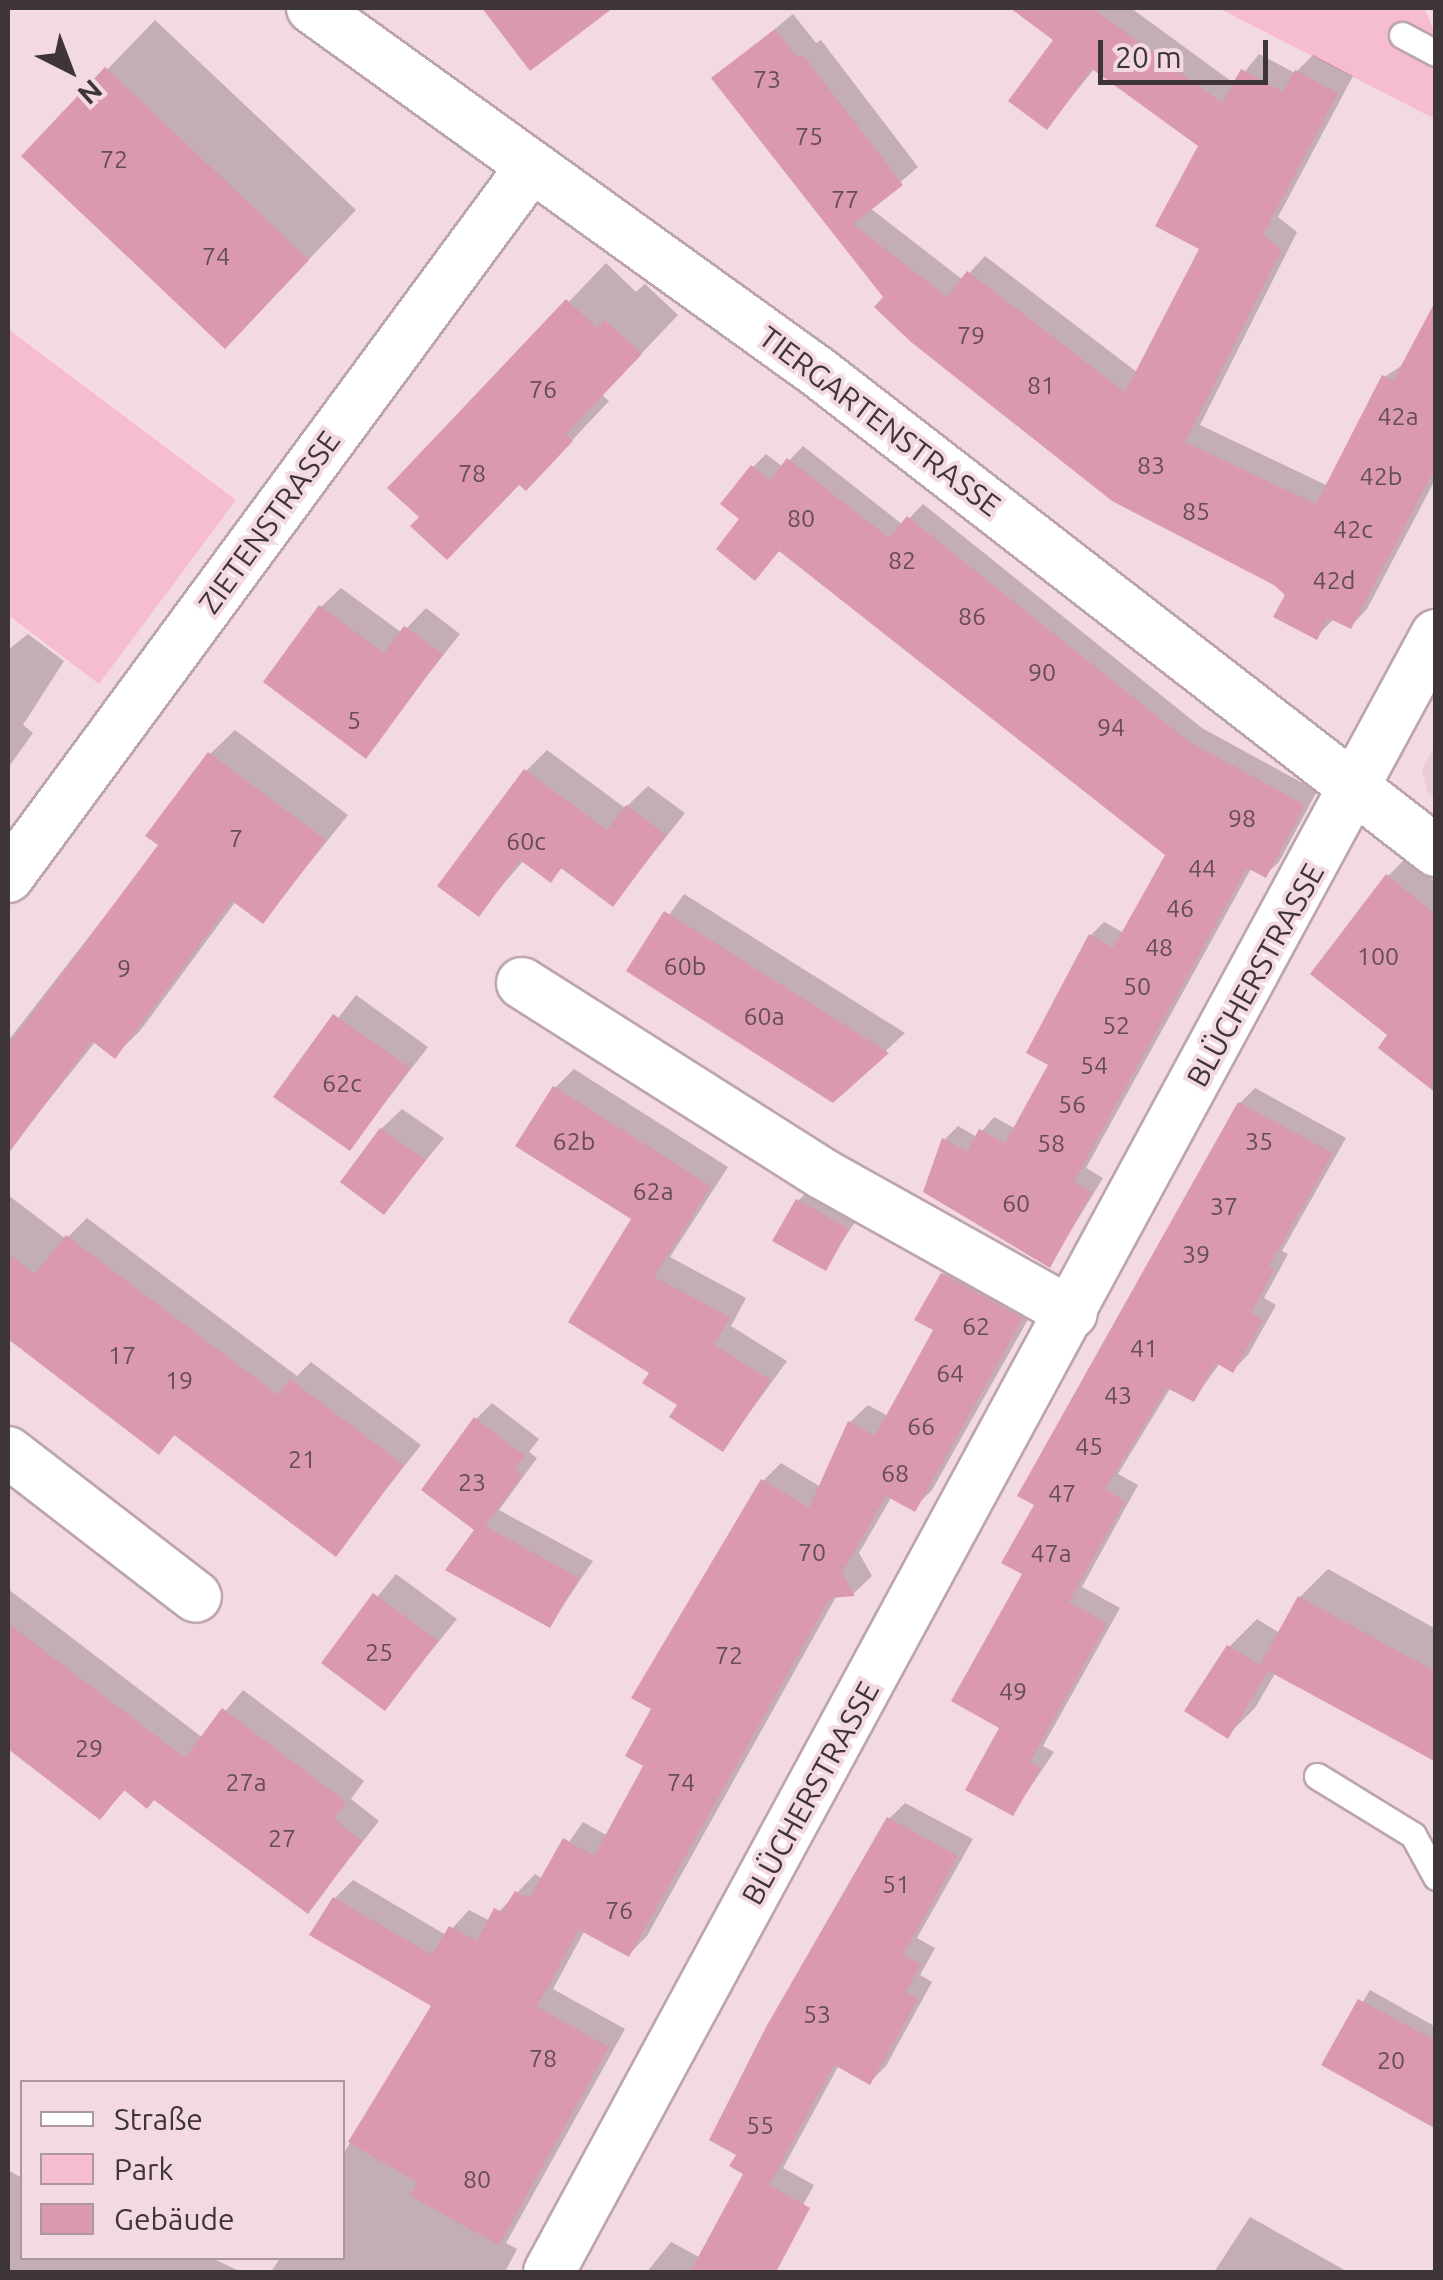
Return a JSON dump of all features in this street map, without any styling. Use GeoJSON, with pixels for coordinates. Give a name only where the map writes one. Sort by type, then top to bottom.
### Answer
{"type":"FeatureCollection","features":[{"type":"Feature","properties":{"kind":"street","name":"TIERGARTENSTRASSE"},"geometry":{"type":"LineString","coordinates":[[312,8],[818,372],[1436,851]]}},
{"type":"Feature","properties":{"kind":"street","name":"ZIETENSTRASSE"},"geometry":{"type":"LineString","coordinates":[[8,877],[531,167]]}},
{"type":"Feature","properties":{"kind":"street","name":"BLÜCHERSTRASSE"},"geometry":{"type":"LineString","coordinates":[[548,2272],[1072,1313],[1436,635]]}},
{"type":"Feature","properties":{"kind":"street"},"geometry":{"type":"LineString","coordinates":[[522,983],[823,1174],[1072,1313]]}},
{"type":"Feature","properties":{"kind":"street"},"geometry":{"type":"LineString","coordinates":[[8,1452],[196,1596]]}},
{"type":"Feature","properties":{"kind":"lane"},"geometry":{"type":"LineString","coordinates":[[1402,35],[1436,53]]}},
{"type":"Feature","properties":{"kind":"lane"},"geometry":{"type":"LineString","coordinates":[[1316,1776],[1412,1835],[1436,1877]]}},
{"type":"Feature","properties":{"kind":"shaded area"},"geometry":{"type":"Polygon","coordinates":[[[1435,744],[1435,799],[1427,792],[1422,770],[1435,744]]]}},
{"type":"Feature","properties":{"kind":"green space"},"geometry":{"type":"Polygon","coordinates":[[[1218,8],[1424,8],[1435,32],[1435,119],[1218,8]]]}},
{"type":"Feature","properties":{"kind":"green space"},"geometry":{"type":"Polygon","coordinates":[[[8,329],[236,500],[99,684],[8,615],[8,329]]]}},
{"type":"Feature","properties":{"kind":"building"},"geometry":{"type":"Polygon","coordinates":[[[482,8],[613,8],[530,71],[482,8]]]}},
{"type":"Feature","properties":{"kind":"building"},"geometry":{"type":"Polygon","coordinates":[[[1010,8],[1092,8],[1222,103],[1241,69],[1283,92],[1295,70],[1338,93],[1263,235],[1282,250],[1185,442],[1316,504],[1382,375],[1393,381],[1436,300],[1436,467],[1351,629],[1328,618],[1317,640],[1273,617],[1285,595],[1274,585],[1112,501],[911,342],[874,307],[883,297],[711,78],[775,29],[798,58],[803,55],[903,185],[853,224],[947,297],[967,271],[1125,392],[1199,249],[1155,226],[1198,146],[1092,69],[1047,130],[1008,101],[1053,40],[1010,8]]]}},
{"type":"Feature","properties":{"kind":"building"},"geometry":{"type":"Polygon","coordinates":[[[105,67],[309,260],[225,349],[21,156],[105,67]]]}},
{"type":"Feature","properties":{"kind":"building"},"geometry":{"type":"Polygon","coordinates":[[[566,299],[597,328],[605,320],[642,354],[566,434],[573,441],[526,491],[519,485],[447,560],[410,526],[419,517],[387,488],[566,299]]]}},
{"type":"Feature","properties":{"kind":"building"},"geometry":{"type":"Polygon","coordinates":[[[787,458],[889,538],[907,516],[1188,741],[1305,805],[1266,878],[1247,868],[1117,1103],[1074,1182],[1092,1192],[1050,1268],[923,1192],[942,1138],[967,1152],[979,1129],[1005,1143],[1048,1065],[1026,1053],[1089,934],[1113,948],[1165,855],[779,551],[755,581],[716,549],[739,519],[720,504],[751,465],[770,480],[787,458]]]}},
{"type":"Feature","properties":{"kind":"building"},"geometry":{"type":"Polygon","coordinates":[[[319,605],[384,653],[404,626],[443,654],[366,759],[263,682],[319,605]]]}},
{"type":"Feature","properties":{"kind":"building"},"geometry":{"type":"Polygon","coordinates":[[[208,752],[326,840],[263,924],[232,901],[115,1059],[92,1041],[8,1154],[8,1046],[158,845],[145,836],[208,752]]]}},
{"type":"Feature","properties":{"kind":"building"},"geometry":{"type":"Polygon","coordinates":[[[524,769],[607,830],[626,805],[666,835],[613,907],[561,868],[551,883],[520,860],[479,917],[437,886],[524,769]]]}},
{"type":"Feature","properties":{"kind":"building"},"geometry":{"type":"Polygon","coordinates":[[[1386,874],[1436,915],[1436,1093],[1378,1048],[1387,1035],[1310,974],[1386,874]]]}},
{"type":"Feature","properties":{"kind":"building"},"geometry":{"type":"Polygon","coordinates":[[[664,911],[889,1053],[833,1103],[626,971],[664,911]]]}},
{"type":"Feature","properties":{"kind":"building"},"geometry":{"type":"Polygon","coordinates":[[[333,1014],[410,1068],[350,1151],[273,1097],[333,1014]]]}},
{"type":"Feature","properties":{"kind":"building"},"geometry":{"type":"Polygon","coordinates":[[[553,1086],[711,1186],[654,1277],[730,1317],[714,1345],[771,1380],[723,1452],[669,1417],[677,1405],[642,1383],[649,1373],[568,1322],[631,1219],[515,1146],[553,1086]]]}},
{"type":"Feature","properties":{"kind":"building"},"geometry":{"type":"Polygon","coordinates":[[[1238,1102],[1333,1153],[1269,1266],[1274,1270],[1251,1313],[1263,1320],[1233,1373],[1216,1363],[1194,1402],[1167,1388],[1105,1489],[1125,1501],[1069,1602],[1107,1623],[1030,1762],[1041,1768],[1013,1816],[965,1790],[999,1728],[951,1701],[1022,1574],[1001,1563],[1034,1505],[1017,1496],[1238,1102]]]}},
{"type":"Feature","properties":{"kind":"building"},"geometry":{"type":"Polygon","coordinates":[[[380,1128],[426,1160],[384,1215],[340,1182],[380,1128]]]}},
{"type":"Feature","properties":{"kind":"building"},"geometry":{"type":"Polygon","coordinates":[[[796,1199],[849,1229],[826,1271],[772,1241],[796,1199]]]}},
{"type":"Feature","properties":{"kind":"building"},"geometry":{"type":"Polygon","coordinates":[[[66,1235],[278,1395],[290,1379],[404,1465],[336,1557],[174,1435],[159,1455],[8,1339],[8,1253],[35,1274],[66,1235]]]}},
{"type":"Feature","properties":{"kind":"building"},"geometry":{"type":"Polygon","coordinates":[[[941,1273],[1023,1318],[915,1512],[886,1496],[842,1573],[855,1596],[830,1598],[629,1957],[579,1930],[537,2007],[609,2047],[499,2245],[410,2196],[417,2182],[348,2142],[431,2006],[309,1935],[333,1897],[432,1955],[449,1926],[477,1941],[494,1908],[502,1912],[515,1891],[529,1899],[563,1838],[594,1856],[643,1766],[625,1756],[651,1709],[631,1698],[761,1479],[809,1508],[848,1421],[875,1436],[933,1330],[914,1320],[941,1273]]]}},
{"type":"Feature","properties":{"kind":"building"},"geometry":{"type":"Polygon","coordinates":[[[474,1417],[525,1456],[515,1469],[523,1475],[485,1526],[579,1578],[550,1628],[445,1570],[474,1530],[421,1490],[474,1417]]]}},
{"type":"Feature","properties":{"kind":"building"},"geometry":{"type":"Polygon","coordinates":[[[373,1593],[438,1641],[385,1711],[321,1663],[373,1593]]]}},
{"type":"Feature","properties":{"kind":"building"},"geometry":{"type":"Polygon","coordinates":[[[1298,1596],[1436,1672],[1436,1762],[1268,1671],[1228,1739],[1184,1711],[1227,1645],[1260,1665],[1298,1596]]]}},
{"type":"Feature","properties":{"kind":"building"},"geometry":{"type":"Polygon","coordinates":[[[8,1623],[185,1758],[222,1708],[346,1802],[334,1819],[362,1841],[308,1914],[154,1800],[147,1809],[124,1790],[100,1820],[8,1749],[8,1623]]]}},
{"type":"Feature","properties":{"kind":"building"},"geometry":{"type":"Polygon","coordinates":[[[887,1817],[958,1856],[903,1955],[921,1964],[906,1992],[918,1999],[870,2085],[834,2065],[769,2185],[810,2208],[776,2272],[690,2272],[743,2174],[729,2166],[736,2155],[709,2140],[766,2027],[887,1817]]]}},
{"type":"Feature","properties":{"kind":"building"},"geometry":{"type":"Polygon","coordinates":[[[1358,1999],[1436,2041],[1436,2129],[1321,2065],[1358,1999]]]}}]}
